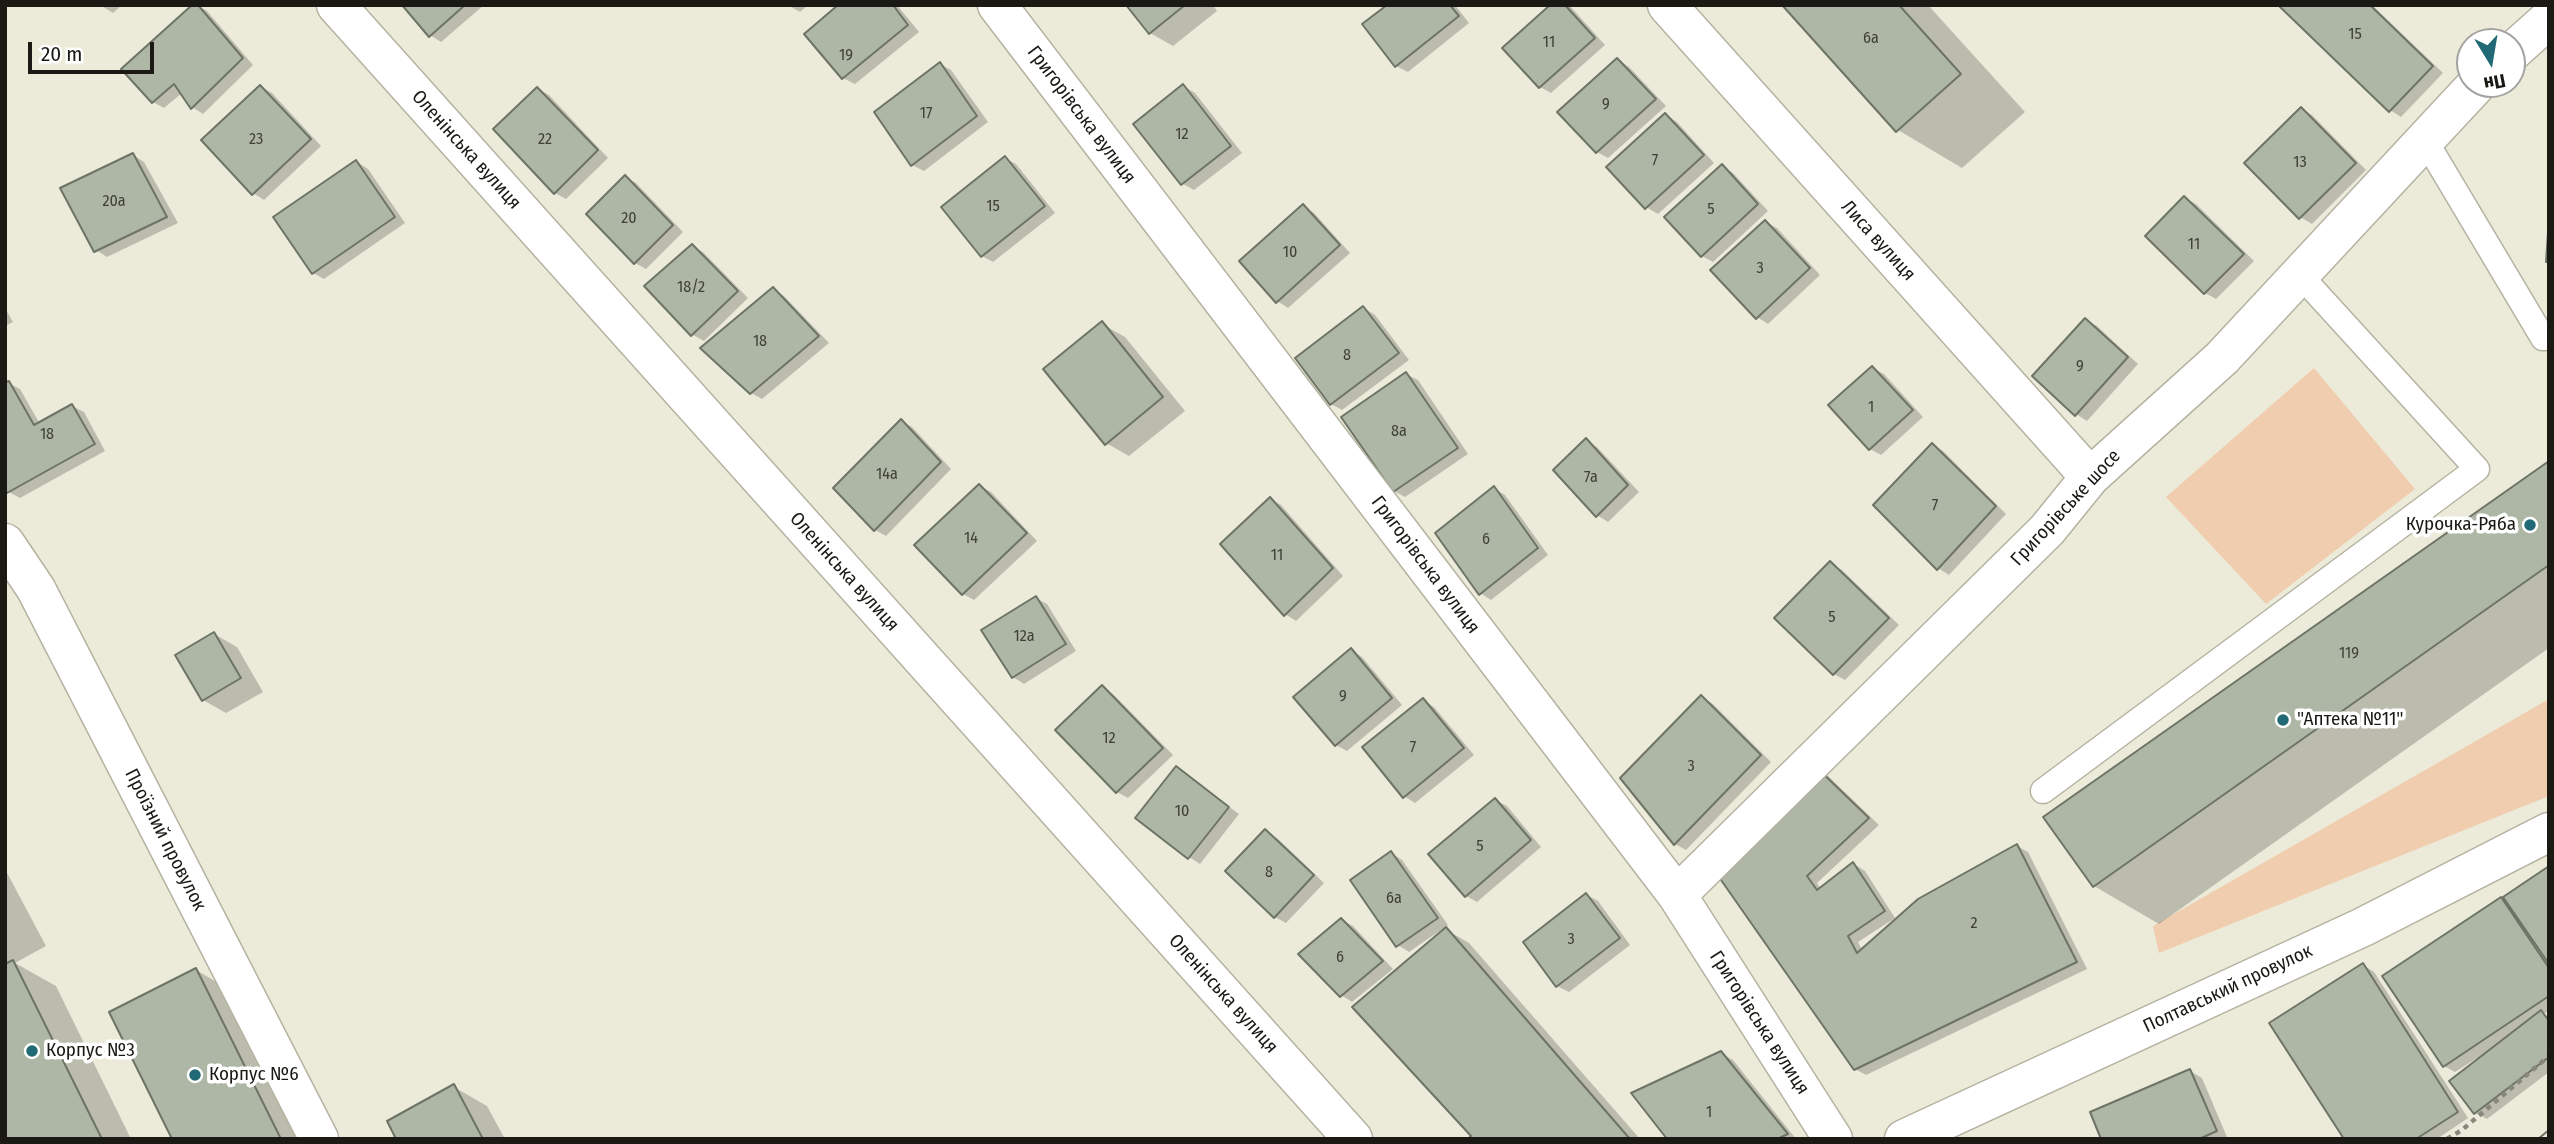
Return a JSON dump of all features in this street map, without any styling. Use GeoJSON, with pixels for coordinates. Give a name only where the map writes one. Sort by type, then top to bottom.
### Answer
{"type":"FeatureCollection","features":[{"type":"Feature","properties":{"kind":"street","name":"Оленінська вулиця"},"geometry":{"type":"LineString","coordinates":[[336,5],[1353,1139]]}},
{"type":"Feature","properties":{"kind":"street","name":"Григорівська вулиця"},"geometry":{"type":"LineString","coordinates":[[997,5],[1677,895],[1833,1139]]}},
{"type":"Feature","properties":{"kind":"street","name":"Лиса вулиця"},"geometry":{"type":"LineString","coordinates":[[1667,5],[2090,477]]}},
{"type":"Feature","properties":{"kind":"street"},"geometry":{"type":"LineString","coordinates":[[2526,40],[2549,19]]}},
{"type":"Feature","properties":{"kind":"street","name":"Григорівське шосе"},"geometry":{"type":"LineString","coordinates":[[1677,895],[2047,530],[2090,477],[2222,358],[2464,98]]}},
{"type":"Feature","properties":{"kind":"street","name":"Проїзний провулок"},"geometry":{"type":"LineString","coordinates":[[5,543],[36,589],[319,1139]]}},
{"type":"Feature","properties":{"kind":"street","name":"Полтавський провулок"},"geometry":{"type":"LineString","coordinates":[[1904,1139],[2363,927],[2549,832]]}},
{"type":"Feature","properties":{"kind":"lane"},"geometry":{"type":"LineString","coordinates":[[2425,140],[2543,338],[2549,338]]}},
{"type":"Feature","properties":{"kind":"lane"},"geometry":{"type":"LineString","coordinates":[[2043,790],[2477,469],[2300,275]]}},
{"type":"Feature","properties":{"kind":"path"},"geometry":{"type":"LineString","coordinates":[[2447,1139],[2462,1130],[2549,1056]]}},
{"type":"Feature","properties":{"kind":"shaded area"},"geometry":{"type":"Polygon","coordinates":[[[2314,368],[2415,489],[2266,604],[2166,497],[2314,368]]]}},
{"type":"Feature","properties":{"kind":"shaded area"},"geometry":{"type":"Polygon","coordinates":[[[2549,699],[2549,796],[2159,953],[2153,926],[2549,699]]]}},
{"type":"Feature","properties":{"kind":"building"},"geometry":{"type":"Polygon","coordinates":[[[192,5],[198,5],[243,58],[191,109],[174,84],[152,103],[121,69],[192,5]]]}},
{"type":"Feature","properties":{"kind":"building"},"geometry":{"type":"Polygon","coordinates":[[[402,5],[465,5],[429,37],[402,5]]]}},
{"type":"Feature","properties":{"kind":"building"},"geometry":{"type":"Polygon","coordinates":[[[838,5],[893,5],[908,25],[842,79],[804,34],[838,5]]]}},
{"type":"Feature","properties":{"kind":"building"},"geometry":{"type":"Polygon","coordinates":[[[1126,5],[1185,5],[1149,34],[1126,5]]]}},
{"type":"Feature","properties":{"kind":"building"},"geometry":{"type":"Polygon","coordinates":[[[1387,5],[1450,5],[1459,16],[1395,67],[1362,24],[1387,5]]]}},
{"type":"Feature","properties":{"kind":"building"},"geometry":{"type":"Polygon","coordinates":[[[1550,5],[1565,5],[1595,38],[1539,88],[1502,48],[1550,5]]]}},
{"type":"Feature","properties":{"kind":"building"},"geometry":{"type":"Polygon","coordinates":[[[1782,5],[1899,5],[1961,74],[1896,132],[1782,5]]]}},
{"type":"Feature","properties":{"kind":"building"},"geometry":{"type":"Polygon","coordinates":[[[2278,5],[2370,5],[2433,66],[2389,112],[2278,5]]]}},
{"type":"Feature","properties":{"kind":"building"},"geometry":{"type":"Polygon","coordinates":[[[1617,58],[1656,99],[1596,153],[1557,112],[1617,58]]]}},
{"type":"Feature","properties":{"kind":"building"},"geometry":{"type":"Polygon","coordinates":[[[940,62],[977,116],[911,166],[874,112],[940,62]]]}},
{"type":"Feature","properties":{"kind":"building"},"geometry":{"type":"Polygon","coordinates":[[[1183,84],[1231,146],[1181,185],[1133,124],[1183,84]]]}},
{"type":"Feature","properties":{"kind":"building"},"geometry":{"type":"Polygon","coordinates":[[[260,85],[311,139],[252,195],[201,140],[260,85]]]}},
{"type":"Feature","properties":{"kind":"building"},"geometry":{"type":"Polygon","coordinates":[[[537,87],[598,150],[554,194],[493,129],[537,87]]]}},
{"type":"Feature","properties":{"kind":"building"},"geometry":{"type":"Polygon","coordinates":[[[2301,107],[2356,163],[2299,219],[2244,163],[2301,107]]]}},
{"type":"Feature","properties":{"kind":"building"},"geometry":{"type":"Polygon","coordinates":[[[1665,113],[1704,155],[1645,209],[1606,167],[1665,113]]]}},
{"type":"Feature","properties":{"kind":"building"},"geometry":{"type":"Polygon","coordinates":[[[133,153],[167,217],[94,252],[60,188],[133,153]]]}},
{"type":"Feature","properties":{"kind":"building"},"geometry":{"type":"Polygon","coordinates":[[[1005,156],[1045,206],[981,257],[941,207],[1005,156]]]}},
{"type":"Feature","properties":{"kind":"building"},"geometry":{"type":"Polygon","coordinates":[[[356,160],[395,217],[312,274],[273,217],[356,160]]]}},
{"type":"Feature","properties":{"kind":"building"},"geometry":{"type":"Polygon","coordinates":[[[1722,164],[1758,204],[1701,257],[1664,217],[1722,164]]]}},
{"type":"Feature","properties":{"kind":"building"},"geometry":{"type":"Polygon","coordinates":[[[625,175],[673,225],[634,264],[586,214],[625,175]]]}},
{"type":"Feature","properties":{"kind":"building"},"geometry":{"type":"Polygon","coordinates":[[[2184,196],[2244,254],[2204,294],[2145,236],[2184,196]]]}},
{"type":"Feature","properties":{"kind":"building"},"geometry":{"type":"Polygon","coordinates":[[[1303,204],[1340,245],[1276,303],[1239,261],[1303,204]]]}},
{"type":"Feature","properties":{"kind":"building"},"geometry":{"type":"Polygon","coordinates":[[[2549,217],[2549,262],[2546,262],[2549,217]]]}},
{"type":"Feature","properties":{"kind":"building"},"geometry":{"type":"Polygon","coordinates":[[[1765,220],[1810,268],[1756,319],[1710,270],[1765,220]]]}},
{"type":"Feature","properties":{"kind":"building"},"geometry":{"type":"Polygon","coordinates":[[[692,244],[738,291],[691,336],[644,286],[692,244]]]}},
{"type":"Feature","properties":{"kind":"building"},"geometry":{"type":"Polygon","coordinates":[[[773,287],[819,336],[750,394],[700,348],[773,287]]]}},
{"type":"Feature","properties":{"kind":"building"},"geometry":{"type":"Polygon","coordinates":[[[1363,306],[1399,353],[1330,405],[1295,358],[1363,306]]]}},
{"type":"Feature","properties":{"kind":"building"},"geometry":{"type":"Polygon","coordinates":[[[2085,318],[2128,357],[2075,416],[2032,376],[2085,318]]]}},
{"type":"Feature","properties":{"kind":"building"},"geometry":{"type":"Polygon","coordinates":[[[1102,321],[1163,397],[1105,445],[1043,369],[1102,321]]]}},
{"type":"Feature","properties":{"kind":"building"},"geometry":{"type":"Polygon","coordinates":[[[1872,366],[1913,410],[1869,450],[1828,405],[1872,366]]]}},
{"type":"Feature","properties":{"kind":"building"},"geometry":{"type":"Polygon","coordinates":[[[1406,372],[1458,448],[1393,492],[1341,417],[1406,372]]]}},
{"type":"Feature","properties":{"kind":"building"},"geometry":{"type":"Polygon","coordinates":[[[9,381],[34,425],[72,404],[95,444],[7,493],[5,382],[9,381]]]}},
{"type":"Feature","properties":{"kind":"building"},"geometry":{"type":"Polygon","coordinates":[[[901,419],[941,462],[874,531],[833,488],[901,419]]]}},
{"type":"Feature","properties":{"kind":"building"},"geometry":{"type":"Polygon","coordinates":[[[1586,438],[1628,485],[1596,517],[1553,470],[1586,438]]]}},
{"type":"Feature","properties":{"kind":"building"},"geometry":{"type":"Polygon","coordinates":[[[1932,443],[1996,506],[1937,570],[1873,505],[1932,443]]]}},
{"type":"Feature","properties":{"kind":"building"},"geometry":{"type":"Polygon","coordinates":[[[2549,461],[2549,565],[2093,887],[2043,817],[2549,461]]]}},
{"type":"Feature","properties":{"kind":"building"},"geometry":{"type":"Polygon","coordinates":[[[979,484],[1027,533],[962,595],[914,545],[979,484]]]}},
{"type":"Feature","properties":{"kind":"building"},"geometry":{"type":"Polygon","coordinates":[[[1494,486],[1538,548],[1479,595],[1435,533],[1494,486]]]}},
{"type":"Feature","properties":{"kind":"building"},"geometry":{"type":"Polygon","coordinates":[[[1270,497],[1333,568],[1284,616],[1220,544],[1270,497]]]}},
{"type":"Feature","properties":{"kind":"building"},"geometry":{"type":"Polygon","coordinates":[[[1830,561],[1889,618],[1833,675],[1774,618],[1830,561]]]}},
{"type":"Feature","properties":{"kind":"building"},"geometry":{"type":"Polygon","coordinates":[[[1036,596],[1066,644],[1012,678],[981,630],[1036,596]]]}},
{"type":"Feature","properties":{"kind":"building"},"geometry":{"type":"Polygon","coordinates":[[[214,632],[241,678],[202,701],[175,655],[214,632]]]}},
{"type":"Feature","properties":{"kind":"building"},"geometry":{"type":"Polygon","coordinates":[[[1351,648],[1392,698],[1335,746],[1293,697],[1351,648]]]}},
{"type":"Feature","properties":{"kind":"building"},"geometry":{"type":"Polygon","coordinates":[[[1102,685],[1163,748],[1116,793],[1055,730],[1102,685]]]}},
{"type":"Feature","properties":{"kind":"building"},"geometry":{"type":"Polygon","coordinates":[[[1701,695],[1761,755],[1674,845],[1620,778],[1701,695]]]}},
{"type":"Feature","properties":{"kind":"building"},"geometry":{"type":"Polygon","coordinates":[[[1423,698],[1464,748],[1403,798],[1362,747],[1423,698]]]}},
{"type":"Feature","properties":{"kind":"building"},"geometry":{"type":"Polygon","coordinates":[[[1814,765],[1869,818],[1807,876],[1817,890],[1853,862],[1885,911],[1848,936],[1857,953],[1918,899],[2017,844],[2077,962],[1854,1070],[1714,870],[1814,765]]]}},
{"type":"Feature","properties":{"kind":"building"},"geometry":{"type":"Polygon","coordinates":[[[1176,766],[1229,807],[1188,859],[1135,818],[1176,766]]]}},
{"type":"Feature","properties":{"kind":"building"},"geometry":{"type":"Polygon","coordinates":[[[1495,798],[1531,840],[1465,897],[1428,854],[1495,798]]]}},
{"type":"Feature","properties":{"kind":"building"},"geometry":{"type":"Polygon","coordinates":[[[1265,829],[1314,875],[1274,918],[1225,871],[1265,829]]]}},
{"type":"Feature","properties":{"kind":"building"},"geometry":{"type":"Polygon","coordinates":[[[1391,851],[1438,918],[1396,947],[1350,880],[1391,851]]]}},
{"type":"Feature","properties":{"kind":"building"},"geometry":{"type":"Polygon","coordinates":[[[2549,866],[2549,964],[2503,897],[2549,866]]]}},
{"type":"Feature","properties":{"kind":"building"},"geometry":{"type":"Polygon","coordinates":[[[1586,893],[1620,938],[1556,987],[1523,942],[1586,893]]]}},
{"type":"Feature","properties":{"kind":"building"},"geometry":{"type":"Polygon","coordinates":[[[2501,897],[2549,968],[2549,996],[2443,1067],[2382,976],[2501,897]]]}},
{"type":"Feature","properties":{"kind":"building"},"geometry":{"type":"Polygon","coordinates":[[[1341,918],[1383,961],[1340,997],[1298,954],[1341,918]]]}},
{"type":"Feature","properties":{"kind":"building"},"geometry":{"type":"Polygon","coordinates":[[[1446,927],[1630,1139],[1468,1139],[1471,1136],[1352,1007],[1446,927]]]}},
{"type":"Feature","properties":{"kind":"building","name":"Корпус №3"},"geometry":{"type":"Polygon","coordinates":[[[13,960],[102,1139],[5,1139],[5,964],[13,960]]]}},
{"type":"Feature","properties":{"kind":"building"},"geometry":{"type":"Polygon","coordinates":[[[2363,963],[2458,1112],[2416,1139],[2344,1139],[2269,1023],[2363,963]]]}},
{"type":"Feature","properties":{"kind":"building","name":"Корпус №6"},"geometry":{"type":"Polygon","coordinates":[[[196,968],[281,1139],[172,1139],[109,1012],[196,968]]]}},
{"type":"Feature","properties":{"kind":"building"},"geometry":{"type":"Polygon","coordinates":[[[2541,1010],[2549,1021],[2549,1057],[2474,1114],[2449,1081],[2541,1010]]]}},
{"type":"Feature","properties":{"kind":"building"},"geometry":{"type":"Polygon","coordinates":[[[1721,1051],[1788,1134],[1777,1139],[1667,1139],[1631,1093],[1721,1051]]]}},
{"type":"Feature","properties":{"kind":"building"},"geometry":{"type":"Polygon","coordinates":[[[2190,1069],[2217,1131],[2199,1139],[2101,1139],[2090,1112],[2190,1069]]]}},
{"type":"Feature","properties":{"kind":"building"},"geometry":{"type":"Polygon","coordinates":[[[454,1084],[483,1139],[396,1139],[387,1121],[454,1084]]]}},
{"type":"Feature","properties":{"kind":"tram line"},"geometry":{"type":"LineString","coordinates":[[2538,1139],[2549,1130]]}},
{"type":"Feature","properties":{"kind":"place","name":"Курочка-Ряба"},"geometry":{"type":"Point","coordinates":[2530,525]}},
{"type":"Feature","properties":{"kind":"place","name":"\"Аптека №11\""},"geometry":{"type":"Point","coordinates":[2283,720]}},
{"type":"Feature","properties":{"kind":"place","name":"Корпус №3"},"geometry":{"type":"Point","coordinates":[32,1051]}},
{"type":"Feature","properties":{"kind":"place","name":"Корпус №6"},"geometry":{"type":"Point","coordinates":[195,1075]}}]}
